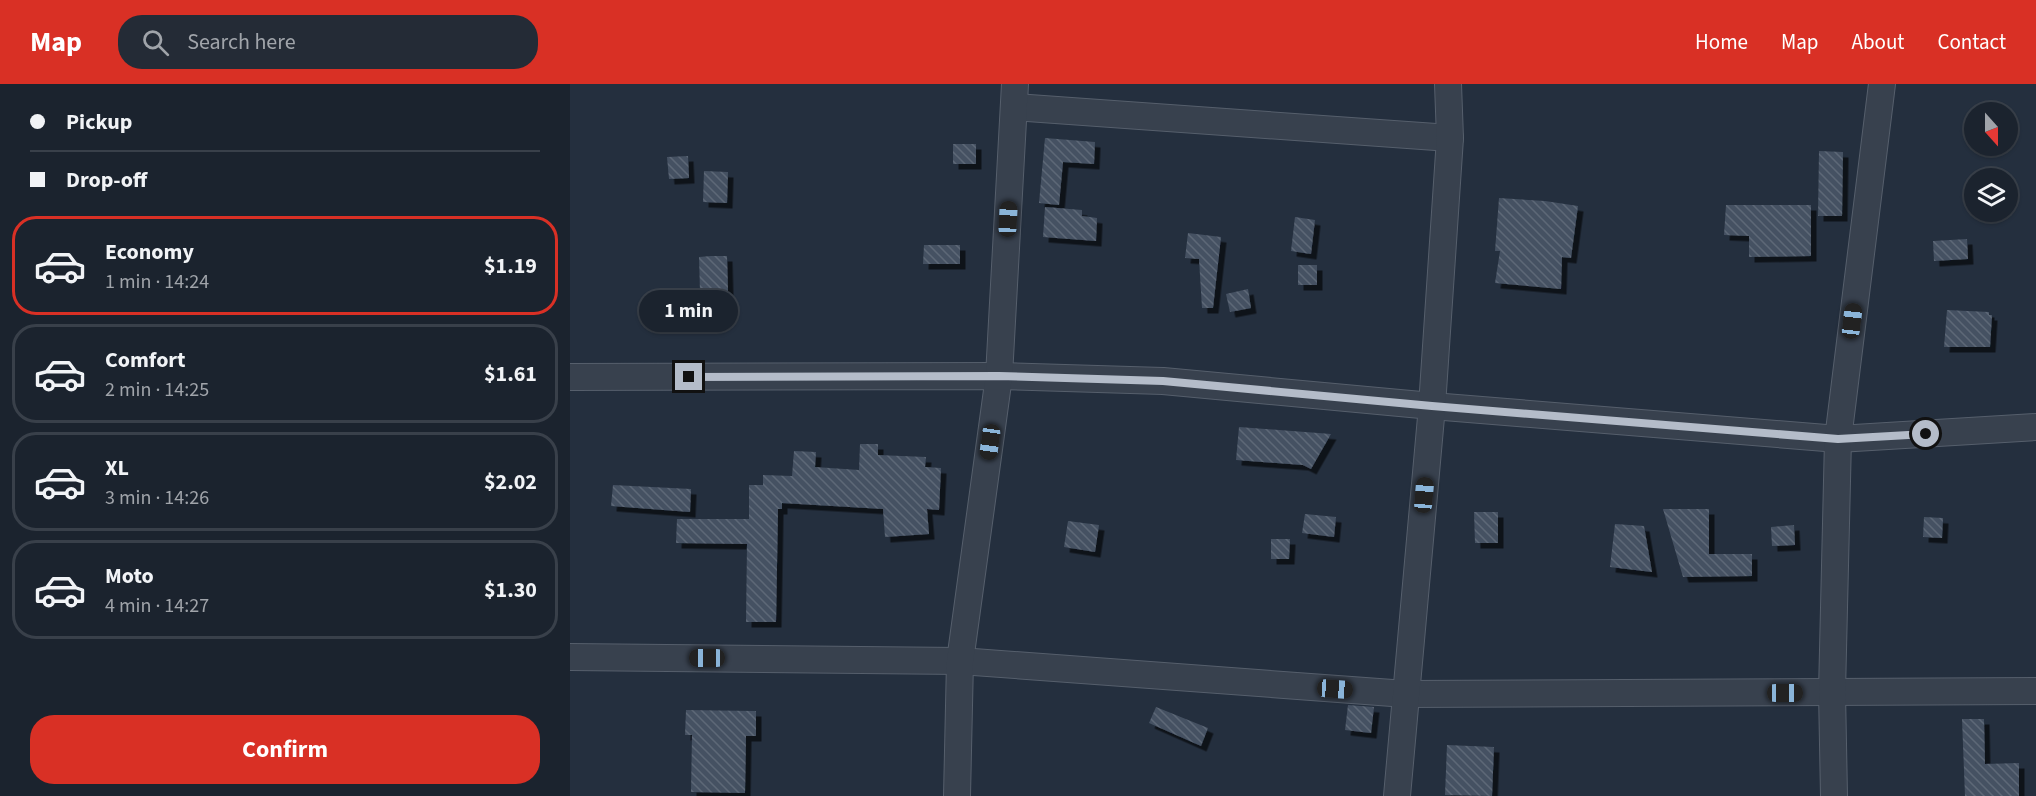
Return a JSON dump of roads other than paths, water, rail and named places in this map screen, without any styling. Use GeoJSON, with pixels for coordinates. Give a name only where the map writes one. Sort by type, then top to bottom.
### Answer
{"type":"FeatureCollection","features":[{"type":"Feature","properties":{"kind":"street"},"geometry":{"type":"LineString","coordinates":[[1397,796],[1432,406],[1450,138],[1448,84]]}},
{"type":"Feature","properties":{"kind":"street"},"geometry":{"type":"LineString","coordinates":[[1834,796],[1832,693],[1838,439],[1882,84]]}},
{"type":"Feature","properties":{"kind":"street"},"geometry":{"type":"LineString","coordinates":[[957,796],[960,661],[999,376],[1015,96],[1450,138]]}},
{"type":"Feature","properties":{"kind":"street"},"geometry":{"type":"LineString","coordinates":[[570,377],[999,376],[1163,381],[1432,406],[1838,439],[2036,427]]}},
{"type":"Feature","properties":{"kind":"street"},"geometry":{"type":"LineString","coordinates":[[570,657],[960,661],[1406,694],[2036,691]]}}]}
